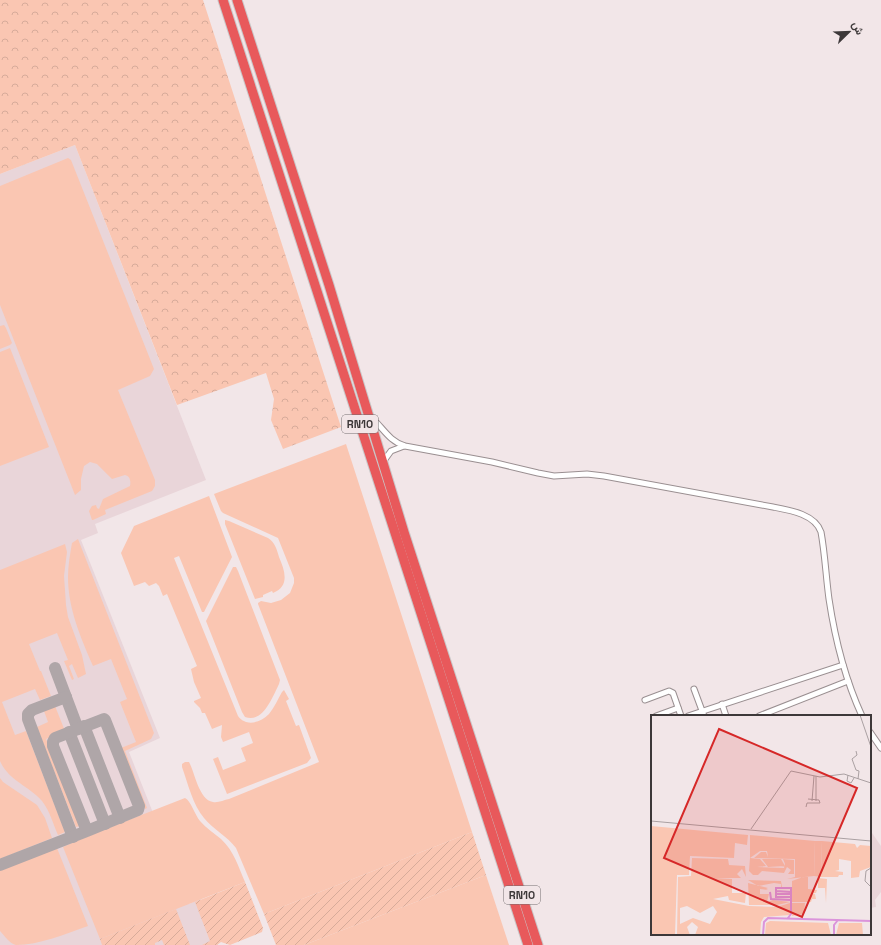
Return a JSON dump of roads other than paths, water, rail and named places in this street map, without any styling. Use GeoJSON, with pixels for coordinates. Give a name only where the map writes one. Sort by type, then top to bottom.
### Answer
{"type":"FeatureCollection","features":[{"type":"Feature","properties":{"kind":"highway","name":"RN10"},"geometry":{"type":"LineString","coordinates":[[223,0],[528,945]]}},
{"type":"Feature","properties":{"kind":"highway","name":"RN10"},"geometry":{"type":"LineString","coordinates":[[237,0],[327,277],[404,532],[538,945]]}},
{"type":"Feature","properties":{"kind":"highway"},"geometry":{"type":"LineString","coordinates":[[361,426],[370,422]]}},
{"type":"Feature","properties":{"kind":"highway"},"geometry":{"type":"LineString","coordinates":[[496,848],[506,845]]}},
{"type":"Feature","properties":{"kind":"street"},"geometry":{"type":"LineString","coordinates":[[370,422],[377,423],[391,439],[405,446],[538,473],[558,476],[587,474],[604,476],[790,510],[806,516],[816,523],[821,532],[830,601],[837,640],[848,681],[862,715]]}},
{"type":"Feature","properties":{"kind":"street"},"geometry":{"type":"LineString","coordinates":[[383,462],[391,451],[405,446]]}},
{"type":"Feature","properties":{"kind":"street"},"geometry":{"type":"LineString","coordinates":[[693,715],[703,713],[722,704],[843,665]]}},
{"type":"Feature","properties":{"kind":"street"},"geometry":{"type":"LineString","coordinates":[[763,715],[848,681]]}},
{"type":"Feature","properties":{"kind":"street"},"geometry":{"type":"LineString","coordinates":[[694,690],[703,713]]}},
{"type":"Feature","properties":{"kind":"street"},"geometry":{"type":"LineString","coordinates":[[645,700],[671,692],[681,715]]}},
{"type":"Feature","properties":{"kind":"street"},"geometry":{"type":"LineString","coordinates":[[722,704],[726,715]]}},
{"type":"Feature","properties":{"kind":"street"},"geometry":{"type":"LineString","coordinates":[[659,715],[678,708]]}},
{"type":"Feature","properties":{"kind":"street"},"geometry":{"type":"LineString","coordinates":[[871,733],[881,748]]}}]}
